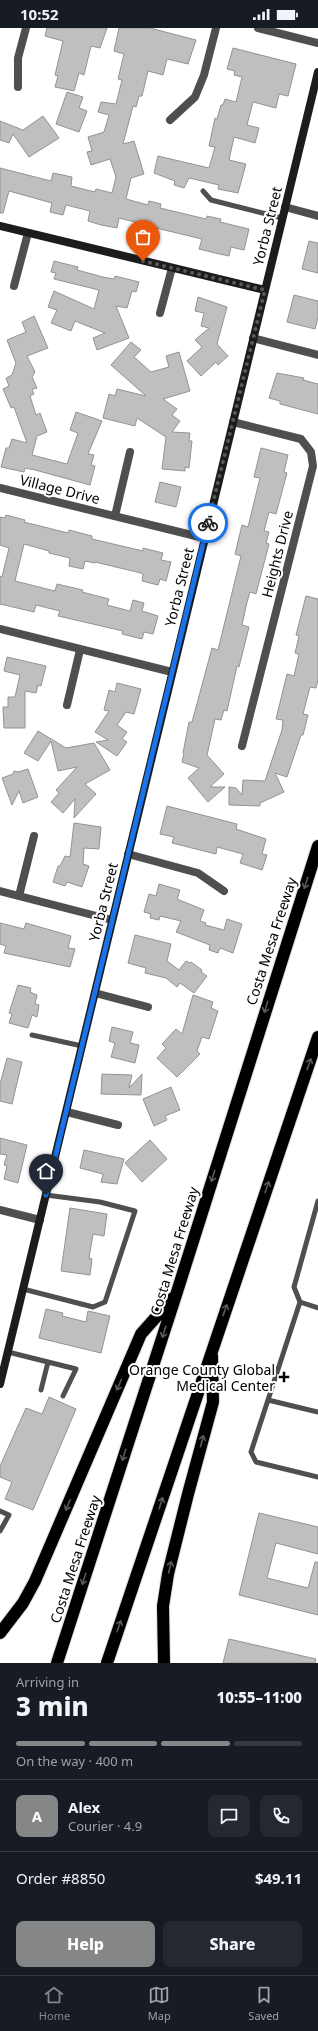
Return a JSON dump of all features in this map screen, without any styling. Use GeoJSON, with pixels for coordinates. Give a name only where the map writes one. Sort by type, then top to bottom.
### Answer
{"type":"FeatureCollection","features":[{"type":"Feature","properties":{"kind":"highway","name":"Costa Mesa Freeway"},"geometry":{"type":"LineString","coordinates":[[57,1663],[176,1295],[318,846]]}},
{"type":"Feature","properties":{"kind":"highway"},"geometry":{"type":"LineString","coordinates":[[107,1663],[212,1347],[318,1037]]}},
{"type":"Feature","properties":{"kind":"highway"},"geometry":{"type":"LineString","coordinates":[[0,1633],[23,1603],[35,1581],[141,1334],[176,1295]]}},
{"type":"Feature","properties":{"kind":"highway"},"geometry":{"type":"LineString","coordinates":[[164,1663],[163,1606],[168,1574],[213,1402],[212,1347]]}},
{"type":"Feature","properties":{"kind":"main road","name":"Yorba Street"},"geometry":{"type":"LineString","coordinates":[[0,1384],[232,422],[317,78]]}},
{"type":"Feature","properties":{"kind":"main road"},"geometry":{"type":"LineString","coordinates":[[0,226],[265,290]]}},
{"type":"Feature","properties":{"kind":"street"},"geometry":{"type":"LineString","coordinates":[[18,87],[18,58],[26,28]]}},
{"type":"Feature","properties":{"kind":"street"},"geometry":{"type":"LineString","coordinates":[[170,120],[195,97],[204,75],[216,28]]}},
{"type":"Feature","properties":{"kind":"street"},"geometry":{"type":"LineString","coordinates":[[258,28],[318,43]]}},
{"type":"Feature","properties":{"kind":"street"},"geometry":{"type":"LineString","coordinates":[[285,207],[318,216]]}},
{"type":"Feature","properties":{"kind":"street"},"geometry":{"type":"LineString","coordinates":[[14,286],[28,232]]}},
{"type":"Feature","properties":{"kind":"street"},"geometry":{"type":"LineString","coordinates":[[160,313],[172,268]]}},
{"type":"Feature","properties":{"kind":"street"},"geometry":{"type":"LineString","coordinates":[[253,338],[318,355]]}},
{"type":"Feature","properties":{"kind":"street","name":"Heights Drive"},"geometry":{"type":"LineString","coordinates":[[232,422],[301,440],[311,452],[313,466],[242,746]]}},
{"type":"Feature","properties":{"kind":"street","name":"Village Drive"},"geometry":{"type":"LineString","coordinates":[[115,516],[130,452]]}},
{"type":"Feature","properties":{"kind":"street","name":"Village Drive"},"geometry":{"type":"LineString","coordinates":[[0,488],[204,538]]}},
{"type":"Feature","properties":{"kind":"street"},"geometry":{"type":"LineString","coordinates":[[0,629],[172,672]]}},
{"type":"Feature","properties":{"kind":"street"},"geometry":{"type":"LineString","coordinates":[[67,705],[80,650]]}},
{"type":"Feature","properties":{"kind":"street"},"geometry":{"type":"LineString","coordinates":[[19,896],[34,836]]}},
{"type":"Feature","properties":{"kind":"street"},"geometry":{"type":"LineString","coordinates":[[128,854],[198,873],[224,891]]}},
{"type":"Feature","properties":{"kind":"street"},"geometry":{"type":"LineString","coordinates":[[0,891],[112,920]]}},
{"type":"Feature","properties":{"kind":"street"},"geometry":{"type":"LineString","coordinates":[[95,993],[148,1007]]}},
{"type":"Feature","properties":{"kind":"street"},"geometry":{"type":"LineString","coordinates":[[66,1112],[118,1125]]}},
{"type":"Feature","properties":{"kind":"street"},"geometry":{"type":"LineString","coordinates":[[0,1210],[40,1220]]}},
{"type":"Feature","properties":{"kind":"lane"},"geometry":{"type":"LineString","coordinates":[[203,191],[210,200],[282,218]]}},
{"type":"Feature","properties":{"kind":"lane"},"geometry":{"type":"LineString","coordinates":[[32,1034],[82,1046]]}},
{"type":"Feature","properties":{"kind":"lane"},"geometry":{"type":"LineString","coordinates":[[23,1289],[93,1307],[105,1302],[134,1211],[100,1202],[46,1195]]}},
{"type":"Feature","properties":{"kind":"lane"},"geometry":{"type":"LineString","coordinates":[[318,1201],[294,1287],[300,1302],[251,1452],[256,1462],[318,1477]]}},
{"type":"Feature","properties":{"kind":"lane"},"geometry":{"type":"LineString","coordinates":[[300,1302],[318,1308]]}},
{"type":"Feature","properties":{"kind":"lane"},"geometry":{"type":"LineString","coordinates":[[8,1352],[76,1369],[63,1396]]}},
{"type":"Feature","properties":{"kind":"lane"},"geometry":{"type":"LineString","coordinates":[[41,1390],[48,1362]]}},
{"type":"Feature","properties":{"kind":"lane"},"geometry":{"type":"LineString","coordinates":[[268,1400],[318,1412]]}},
{"type":"Feature","properties":{"kind":"lane"},"geometry":{"type":"LineString","coordinates":[[0,1510],[9,1515],[0,1531]]}},
{"type":"Feature","properties":{"kind":"building"},"geometry":{"type":"Polygon","coordinates":[[[47,28],[107,28],[100,48],[91,46],[84,75],[79,73],[74,91],[55,87],[58,76],[55,75],[63,41],[45,36],[47,28]]]}},
{"type":"Feature","properties":{"kind":"building"},"geometry":{"type":"Polygon","coordinates":[[[119,28],[150,28],[196,40],[188,64],[167,59],[163,75],[148,71],[142,96],[139,96],[136,107],[133,106],[123,144],[134,141],[144,174],[131,178],[126,199],[148,205],[149,201],[161,204],[160,208],[206,219],[207,216],[221,219],[220,222],[249,229],[244,250],[231,247],[229,256],[199,249],[202,239],[156,228],[153,237],[141,234],[143,224],[119,218],[117,228],[101,225],[88,221],[90,211],[66,205],[63,215],[50,212],[52,203],[9,191],[3,213],[0,213],[0,168],[51,181],[53,173],[72,177],[71,186],[95,192],[96,189],[112,193],[116,177],[110,159],[91,165],[87,152],[92,151],[88,137],[104,132],[109,115],[98,112],[101,102],[116,104],[122,80],[118,79],[124,54],[114,51],[119,28]]]}},
{"type":"Feature","properties":{"kind":"building"},"geometry":{"type":"Polygon","coordinates":[[[233,48],[296,64],[288,96],[279,94],[276,108],[253,102],[247,125],[259,128],[255,143],[234,137],[229,160],[246,164],[238,193],[218,189],[219,185],[189,178],[184,188],[174,185],[175,181],[154,173],[158,156],[209,168],[215,147],[209,146],[215,118],[217,119],[221,105],[223,105],[225,99],[236,102],[242,77],[234,75],[235,71],[227,69],[233,48]]]}},
{"type":"Feature","properties":{"kind":"building"},"geometry":{"type":"Polygon","coordinates":[[[67,92],[83,97],[79,108],[87,111],[79,132],[56,124],[67,92]]]}},
{"type":"Feature","properties":{"kind":"building"},"geometry":{"type":"Polygon","coordinates":[[[43,116],[59,138],[29,157],[13,134],[9,143],[0,140],[0,121],[23,130],[43,116]]]}},
{"type":"Feature","properties":{"kind":"building"},"geometry":{"type":"Polygon","coordinates":[[[309,241],[318,243],[318,273],[302,269],[309,241]]]}},
{"type":"Feature","properties":{"kind":"building"},"geometry":{"type":"Polygon","coordinates":[[[54,261],[78,267],[77,270],[103,277],[114,279],[115,276],[139,282],[136,292],[132,291],[127,308],[116,306],[129,338],[97,350],[93,338],[105,333],[75,321],[71,331],[51,323],[57,310],[48,307],[54,291],[94,309],[99,290],[54,279],[56,273],[51,272],[54,261]]]}},
{"type":"Feature","properties":{"kind":"building"},"geometry":{"type":"Polygon","coordinates":[[[294,295],[318,301],[318,318],[315,329],[287,322],[294,295]]]}},
{"type":"Feature","properties":{"kind":"building"},"geometry":{"type":"Polygon","coordinates":[[[198,297],[227,307],[217,344],[228,356],[218,365],[216,362],[201,376],[187,361],[202,347],[195,340],[209,328],[201,326],[204,313],[195,311],[198,297]]]}},
{"type":"Feature","properties":{"kind":"building"},"geometry":{"type":"Polygon","coordinates":[[[34,316],[48,348],[27,356],[35,372],[32,377],[37,388],[32,389],[34,394],[30,396],[36,415],[40,413],[47,432],[37,436],[32,455],[67,464],[78,433],[70,430],[76,412],[102,421],[88,454],[94,455],[91,465],[95,466],[90,485],[35,470],[25,468],[24,472],[1,467],[6,448],[9,448],[12,439],[27,443],[14,407],[11,408],[3,389],[9,386],[6,378],[12,375],[16,363],[7,340],[26,332],[22,322],[34,316]]]}},
{"type":"Feature","properties":{"kind":"building"},"geometry":{"type":"Polygon","coordinates":[[[131,342],[141,350],[134,357],[151,372],[169,367],[166,356],[179,352],[190,391],[163,399],[177,409],[172,415],[180,421],[172,432],[190,433],[189,441],[192,441],[189,468],[185,467],[185,471],[162,469],[166,437],[137,418],[135,426],[103,418],[109,394],[115,396],[117,389],[146,396],[111,365],[131,342]]]}},
{"type":"Feature","properties":{"kind":"building"},"geometry":{"type":"Polygon","coordinates":[[[277,373],[304,378],[303,380],[318,384],[318,414],[280,404],[280,401],[269,398],[277,373]]]}},
{"type":"Feature","properties":{"kind":"building"},"geometry":{"type":"Polygon","coordinates":[[[261,448],[288,455],[284,472],[287,473],[276,514],[269,512],[264,531],[269,532],[266,543],[269,544],[256,594],[250,592],[247,602],[242,625],[249,627],[239,667],[237,666],[227,711],[224,710],[221,720],[215,719],[207,755],[224,774],[210,787],[225,787],[208,802],[188,778],[199,768],[182,762],[183,753],[189,722],[192,722],[212,648],[218,650],[241,556],[235,554],[242,525],[248,527],[260,478],[254,477],[261,448]]]}},
{"type":"Feature","properties":{"kind":"building"},"geometry":{"type":"Polygon","coordinates":[[[160,482],[181,487],[176,507],[155,502],[160,482]]]}},
{"type":"Feature","properties":{"kind":"building"},"geometry":{"type":"Polygon","coordinates":[[[6,515],[25,520],[24,522],[68,533],[69,530],[92,536],[92,539],[143,551],[143,548],[163,553],[161,560],[171,562],[166,581],[160,579],[158,585],[142,581],[143,575],[141,573],[95,562],[85,561],[83,569],[69,566],[70,558],[49,553],[49,551],[24,544],[15,581],[55,591],[57,584],[83,590],[82,592],[109,599],[107,605],[130,611],[133,600],[144,603],[142,611],[158,616],[153,634],[144,632],[142,639],[122,634],[123,631],[58,616],[60,611],[36,605],[34,612],[0,604],[0,576],[2,577],[9,548],[0,545],[0,517],[5,518],[6,515]]]}},
{"type":"Feature","properties":{"kind":"building"},"geometry":{"type":"Polygon","coordinates":[[[306,596],[318,599],[318,680],[316,688],[310,687],[303,714],[308,715],[303,735],[301,735],[287,777],[275,773],[284,792],[260,803],[260,806],[229,805],[229,787],[236,788],[242,795],[243,780],[265,781],[282,730],[283,720],[276,719],[287,674],[294,676],[299,654],[295,653],[299,636],[296,635],[306,596]]]}},
{"type":"Feature","properties":{"kind":"building"},"geometry":{"type":"Polygon","coordinates":[[[7,657],[46,666],[41,686],[38,685],[36,693],[25,691],[25,728],[4,728],[3,707],[8,707],[8,697],[15,697],[20,675],[4,671],[7,657]]]}},
{"type":"Feature","properties":{"kind":"building"},"geometry":{"type":"Polygon","coordinates":[[[117,683],[141,689],[134,714],[126,712],[117,725],[127,732],[122,739],[127,742],[117,756],[96,742],[108,740],[95,732],[109,711],[104,710],[109,690],[115,692],[117,683]]]}},
{"type":"Feature","properties":{"kind":"building"},"geometry":{"type":"Polygon","coordinates":[[[38,731],[66,748],[94,743],[110,770],[85,784],[96,794],[74,818],[75,799],[63,813],[51,802],[59,793],[56,790],[77,767],[58,771],[51,741],[38,761],[24,753],[38,731]]]}},
{"type":"Feature","properties":{"kind":"building"},"geometry":{"type":"Polygon","coordinates":[[[28,769],[38,797],[23,803],[19,791],[12,805],[2,778],[13,774],[14,771],[18,772],[28,769]]]}},
{"type":"Feature","properties":{"kind":"building"},"geometry":{"type":"Polygon","coordinates":[[[167,806],[237,824],[236,829],[266,839],[262,854],[267,855],[262,870],[240,863],[243,854],[217,847],[216,854],[172,843],[174,837],[160,834],[167,806]]]}},
{"type":"Feature","properties":{"kind":"building"},"geometry":{"type":"Polygon","coordinates":[[[74,823],[101,827],[99,849],[84,848],[83,864],[89,866],[82,887],[67,882],[65,886],[53,882],[58,866],[60,866],[65,856],[70,857],[74,823]]]}},
{"type":"Feature","properties":{"kind":"building"},"geometry":{"type":"Polygon","coordinates":[[[159,884],[180,890],[177,899],[204,910],[200,921],[206,923],[205,925],[224,930],[227,919],[242,924],[233,953],[220,948],[218,953],[209,950],[210,945],[176,932],[181,921],[160,916],[159,920],[150,918],[151,914],[144,912],[149,894],[156,896],[159,884]]]}},
{"type":"Feature","properties":{"kind":"building"},"geometry":{"type":"Polygon","coordinates":[[[0,923],[24,929],[26,923],[71,936],[68,948],[75,949],[70,967],[4,953],[6,946],[0,944],[0,923]]]}},
{"type":"Feature","properties":{"kind":"building"},"geometry":{"type":"Polygon","coordinates":[[[135,935],[171,944],[167,961],[179,970],[186,961],[191,962],[202,970],[201,972],[207,976],[194,993],[180,983],[177,987],[166,978],[145,973],[146,968],[128,963],[135,935]]]}},
{"type":"Feature","properties":{"kind":"building"},"geometry":{"type":"Polygon","coordinates":[[[18,985],[31,988],[30,992],[37,995],[35,1004],[39,1005],[37,1017],[32,1015],[28,1028],[9,1023],[12,1014],[9,1013],[18,985]]]}},
{"type":"Feature","properties":{"kind":"building"},"geometry":{"type":"Polygon","coordinates":[[[193,995],[213,1002],[211,1008],[218,1011],[209,1039],[202,1037],[197,1051],[200,1054],[177,1077],[157,1058],[166,1048],[162,1044],[176,1029],[182,1034],[193,995]]]}},
{"type":"Feature","properties":{"kind":"building"},"geometry":{"type":"Polygon","coordinates":[[[112,1027],[133,1032],[130,1043],[139,1045],[135,1063],[111,1057],[115,1043],[109,1041],[112,1027]]]}},
{"type":"Feature","properties":{"kind":"building"},"geometry":{"type":"Polygon","coordinates":[[[7,1058],[22,1062],[12,1104],[0,1101],[0,1084],[7,1058]]]}},
{"type":"Feature","properties":{"kind":"building"},"geometry":{"type":"Polygon","coordinates":[[[102,1074],[132,1075],[129,1088],[142,1074],[141,1095],[101,1094],[102,1074]]]}},
{"type":"Feature","properties":{"kind":"building"},"geometry":{"type":"Polygon","coordinates":[[[171,1087],[180,1110],[165,1116],[167,1120],[154,1126],[143,1099],[171,1087]]]}},
{"type":"Feature","properties":{"kind":"building"},"geometry":{"type":"Polygon","coordinates":[[[0,1138],[27,1145],[18,1183],[4,1179],[7,1166],[4,1165],[7,1155],[0,1154],[0,1138]]]}},
{"type":"Feature","properties":{"kind":"building"},"geometry":{"type":"Polygon","coordinates":[[[150,1140],[167,1159],[142,1182],[125,1163],[150,1140]]]}},
{"type":"Feature","properties":{"kind":"building"},"geometry":{"type":"Polygon","coordinates":[[[84,1150],[124,1159],[117,1184],[101,1182],[103,1174],[80,1168],[84,1150]]]}},
{"type":"Feature","properties":{"kind":"building"},"geometry":{"type":"Polygon","coordinates":[[[70,1208],[107,1214],[104,1236],[93,1234],[89,1258],[92,1259],[90,1275],[61,1271],[70,1208]]]}},
{"type":"Feature","properties":{"kind":"building"},"geometry":{"type":"Polygon","coordinates":[[[46,1309],[63,1313],[62,1316],[86,1322],[88,1311],[110,1316],[101,1353],[39,1338],[46,1309]]]}},
{"type":"Feature","properties":{"kind":"building"},"geometry":{"type":"Polygon","coordinates":[[[49,1397],[76,1409],[33,1510],[5,1499],[12,1482],[0,1477],[0,1466],[26,1408],[42,1414],[49,1397]]]}},
{"type":"Feature","properties":{"kind":"building"},"geometry":{"type":"Polygon","coordinates":[[[259,1513],[318,1527],[318,1554],[276,1543],[267,1578],[308,1588],[315,1562],[318,1562],[318,1615],[239,1595],[259,1513]]]}},
{"type":"Feature","properties":{"kind":"building"},"geometry":{"type":"Polygon","coordinates":[[[229,1639],[316,1659],[315,1663],[223,1663],[229,1639]]]}},
{"type":"Feature","properties":{"kind":"way so far"},"geometry":{"type":"LineString","coordinates":[[143,261],[265,290],[208,523]]}},
{"type":"Feature","properties":{"kind":"place","name":"Orange County Global Medical Center"},"geometry":{"type":"Point","coordinates":[284,1377]}},
{"type":"Feature","properties":{"kind":"route"},"geometry":{"type":"LineString","coordinates":[[46,1195],[208,523]]}}]}
